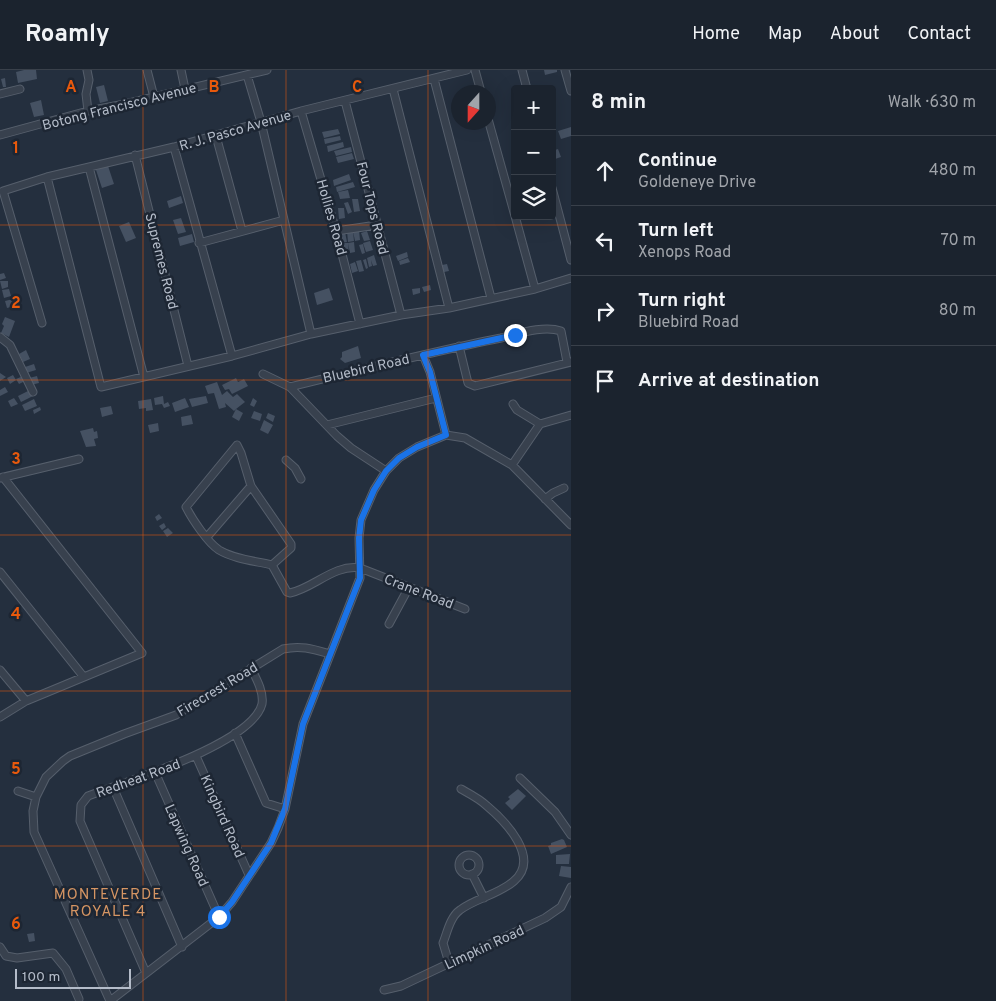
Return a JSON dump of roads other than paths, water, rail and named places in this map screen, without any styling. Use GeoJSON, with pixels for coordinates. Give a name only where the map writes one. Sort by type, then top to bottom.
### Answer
{"type":"FeatureCollection","features":[{"type":"Feature","properties":{"kind":"street"},"geometry":{"type":"LineString","coordinates":[[87,70],[89,80],[86,94],[88,112]]}},
{"type":"Feature","properties":{"kind":"street"},"geometry":{"type":"LineString","coordinates":[[147,70],[154,97]]}},
{"type":"Feature","properties":{"kind":"street"},"geometry":{"type":"LineString","coordinates":[[181,70],[185,90]]}},
{"type":"Feature","properties":{"kind":"street","name":"Botong Francisco Avenue"},"geometry":{"type":"LineString","coordinates":[[0,136],[88,112],[267,70]]}},
{"type":"Feature","properties":{"kind":"street","name":"R. J. Pasco Avenue"},"geometry":{"type":"LineString","coordinates":[[42,322],[3,191],[47,177],[174,147],[301,111],[467,70]]}},
{"type":"Feature","properties":{"kind":"street"},"geometry":{"type":"LineString","coordinates":[[475,70],[479,85]]}},
{"type":"Feature","properties":{"kind":"street"},"geometry":{"type":"LineString","coordinates":[[522,70],[526,85]]}},
{"type":"Feature","properties":{"kind":"street"},"geometry":{"type":"LineString","coordinates":[[566,70],[571,91]]}},
{"type":"Feature","properties":{"kind":"street"},"geometry":{"type":"LineString","coordinates":[[247,75],[261,122],[311,334]]}},
{"type":"Feature","properties":{"kind":"street"},"geometry":{"type":"LineString","coordinates":[[434,79],[491,298]]}},
{"type":"Feature","properties":{"kind":"street"},"geometry":{"type":"LineString","coordinates":[[0,94],[20,89]]}},
{"type":"Feature","properties":{"kind":"street"},"geometry":{"type":"LineString","coordinates":[[393,89],[449,308]]}},
{"type":"Feature","properties":{"kind":"street","name":"Four Tops Road"},"geometry":{"type":"LineString","coordinates":[[345,101],[401,315]]}},
{"type":"Feature","properties":{"kind":"street","name":"Hollies Road"},"geometry":{"type":"LineString","coordinates":[[301,111],[336,231],[360,324]]}},
{"type":"Feature","properties":{"kind":"street"},"geometry":{"type":"LineString","coordinates":[[491,130],[511,202]]}},
{"type":"Feature","properties":{"kind":"street"},"geometry":{"type":"LineString","coordinates":[[216,136],[242,231]]}},
{"type":"Feature","properties":{"kind":"street"},"geometry":{"type":"LineString","coordinates":[[174,147],[199,243],[232,356]]}},
{"type":"Feature","properties":{"kind":"street","name":"Supremes Road"},"geometry":{"type":"LineString","coordinates":[[135,155],[188,366]]}},
{"type":"Feature","properties":{"kind":"street"},"geometry":{"type":"LineString","coordinates":[[89,167],[144,376]]}},
{"type":"Feature","properties":{"kind":"street"},"geometry":{"type":"LineString","coordinates":[[47,177],[101,387],[232,356],[311,334],[401,315],[449,308],[534,289],[571,278]]}},
{"type":"Feature","properties":{"kind":"street"},"geometry":{"type":"LineString","coordinates":[[556,203],[571,260]]}},
{"type":"Feature","properties":{"kind":"street"},"geometry":{"type":"LineString","coordinates":[[199,243],[284,220]]}},
{"type":"Feature","properties":{"kind":"street"},"geometry":{"type":"LineString","coordinates":[[516,220],[534,289]]}},
{"type":"Feature","properties":{"kind":"street"},"geometry":{"type":"LineString","coordinates":[[336,231],[377,225]]}},
{"type":"Feature","properties":{"kind":"street","name":"Bluebird Road"},"geometry":{"type":"LineString","coordinates":[[290,386],[460,346],[539,330],[560,331],[569,362]]}},
{"type":"Feature","properties":{"kind":"street"},"geometry":{"type":"LineString","coordinates":[[0,337],[10,345],[33,392]]}},
{"type":"Feature","properties":{"kind":"street"},"geometry":{"type":"LineString","coordinates":[[460,346],[468,383],[475,386],[569,362]]}},
{"type":"Feature","properties":{"kind":"street"},"geometry":{"type":"LineString","coordinates":[[423,355],[446,435]]}},
{"type":"Feature","properties":{"kind":"street"},"geometry":{"type":"LineString","coordinates":[[263,374],[290,386],[351,448],[386,471]]}},
{"type":"Feature","properties":{"kind":"street"},"geometry":{"type":"LineString","coordinates":[[327,425],[436,398]]}},
{"type":"Feature","properties":{"kind":"street"},"geometry":{"type":"LineString","coordinates":[[513,404],[517,410],[540,424]]}},
{"type":"Feature","properties":{"kind":"street"},"geometry":{"type":"LineString","coordinates":[[512,465],[540,424],[571,415]]}},
{"type":"Feature","properties":{"kind":"street"},"geometry":{"type":"LineString","coordinates":[[110,1001],[219,917],[232,902],[271,843],[285,809],[303,724],[360,578],[359,538],[361,520],[374,490],[386,471],[399,458],[417,447],[446,435],[465,438],[512,465],[571,526]]}},
{"type":"Feature","properties":{"kind":"street"},"geometry":{"type":"LineString","coordinates":[[272,565],[287,553],[291,548],[291,544],[251,486],[241,453],[236,446],[186,507],[218,549],[231,555],[272,565],[290,594],[331,574],[351,567],[360,568]]}},
{"type":"Feature","properties":{"kind":"street"},"geometry":{"type":"LineString","coordinates":[[0,717],[26,701],[142,653],[1,478],[79,459]]}},
{"type":"Feature","properties":{"kind":"street"},"geometry":{"type":"LineString","coordinates":[[286,460],[295,468],[301,478]]}},
{"type":"Feature","properties":{"kind":"street"},"geometry":{"type":"LineString","coordinates":[[207,537],[251,486]]}},
{"type":"Feature","properties":{"kind":"street"},"geometry":{"type":"LineString","coordinates":[[545,499],[564,488]]}},
{"type":"Feature","properties":{"kind":"street","name":"Crane Road"},"geometry":{"type":"LineString","coordinates":[[360,568],[465,609]]}},
{"type":"Feature","properties":{"kind":"street"},"geometry":{"type":"LineString","coordinates":[[0,572],[83,676]]}},
{"type":"Feature","properties":{"kind":"street"},"geometry":{"type":"LineString","coordinates":[[389,624],[409,587]]}},
{"type":"Feature","properties":{"kind":"street","name":"Firecrest Road"},"geometry":{"type":"LineString","coordinates":[[110,1001],[34,832],[33,811],[36,797],[46,777],[70,756],[176,715],[283,649],[294,646],[308,647],[330,654]]}},
{"type":"Feature","properties":{"kind":"street","name":"Redheat Road"},"geometry":{"type":"LineString","coordinates":[[146,973],[80,821],[81,805],[88,796],[196,756],[251,722],[262,704],[262,693],[251,668]]}},
{"type":"Feature","properties":{"kind":"street"},"geometry":{"type":"LineString","coordinates":[[0,670],[26,701]]}},
{"type":"Feature","properties":{"kind":"street"},"geometry":{"type":"LineString","coordinates":[[235,733],[266,803],[285,809]]}},
{"type":"Feature","properties":{"kind":"street","name":"Kingbird Road"},"geometry":{"type":"LineString","coordinates":[[196,756],[249,875]]}},
{"type":"Feature","properties":{"kind":"street","name":"Lapwing Road"},"geometry":{"type":"LineString","coordinates":[[155,772],[219,917]]}},
{"type":"Feature","properties":{"kind":"street"},"geometry":{"type":"LineString","coordinates":[[520,778],[555,812],[571,835]]}},
{"type":"Feature","properties":{"kind":"street"},"geometry":{"type":"LineString","coordinates":[[113,787],[182,946]]}},
{"type":"Feature","properties":{"kind":"street"},"geometry":{"type":"LineString","coordinates":[[450,963],[442,943],[453,917],[459,910],[505,888],[516,880],[522,869],[524,854],[518,841],[501,819],[486,805],[461,789]]}},
{"type":"Feature","properties":{"kind":"street"},"geometry":{"type":"LineString","coordinates":[[18,791],[36,797]]}},
{"type":"Feature","properties":{"kind":"street"},"geometry":{"type":"LineString","coordinates":[[472,874],[484,898]]}},
{"type":"Feature","properties":{"kind":"street","name":"Limpkin Road"},"geometry":{"type":"LineString","coordinates":[[384,990],[401,986],[545,918],[561,906],[571,888]]}},
{"type":"Feature","properties":{"kind":"street"},"geometry":{"type":"LineString","coordinates":[[0,947],[6,956],[17,958],[53,953],[66,969],[79,999]]}},
{"type":"Feature","properties":{"kind":"district","name":"MONTEVERDE ROYALE 4"},"geometry":{"type":"Point","coordinates":[108,902]}}]}
